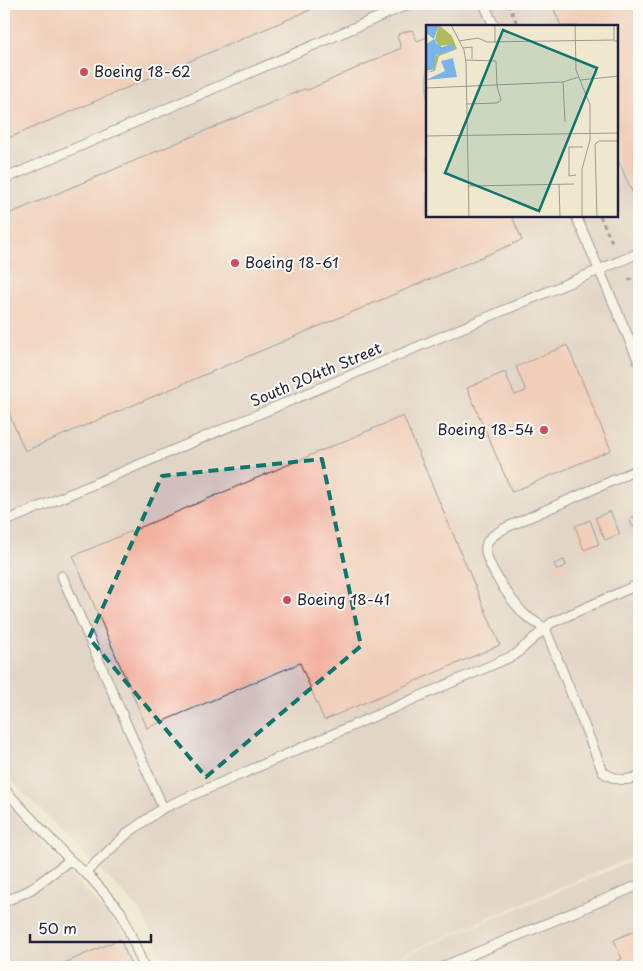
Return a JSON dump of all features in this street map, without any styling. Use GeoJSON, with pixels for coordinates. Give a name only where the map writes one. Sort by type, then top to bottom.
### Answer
{"type":"FeatureCollection","features":[{"type":"Feature","properties":{"kind":"lane"},"geometry":{"type":"LineString","coordinates":[[4,179],[408,4]]}},
{"type":"Feature","properties":{"kind":"lane"},"geometry":{"type":"LineString","coordinates":[[484,4],[494,25]]}},
{"type":"Feature","properties":{"kind":"lane"},"geometry":{"type":"LineString","coordinates":[[577,218],[639,362]]}},
{"type":"Feature","properties":{"kind":"lane","name":"South 204th Street"},"geometry":{"type":"LineString","coordinates":[[4,522],[639,253]]}},
{"type":"Feature","properties":{"kind":"lane"},"geometry":{"type":"LineString","coordinates":[[639,470],[505,528],[490,537],[486,546],[487,559],[504,588],[524,614],[545,628],[603,772],[620,779],[639,776]]}},
{"type":"Feature","properties":{"kind":"lane"},"geometry":{"type":"LineString","coordinates":[[62,576],[163,808]]}},
{"type":"Feature","properties":{"kind":"lane"},"geometry":{"type":"LineString","coordinates":[[85,873],[129,832],[163,808],[515,655],[551,623],[639,584]]}},
{"type":"Feature","properties":{"kind":"lane"},"geometry":{"type":"LineString","coordinates":[[4,789],[121,912],[144,967]]}},
{"type":"Feature","properties":{"kind":"lane"},"geometry":{"type":"LineString","coordinates":[[4,902],[30,890],[70,860]]}},
{"type":"Feature","properties":{"kind":"lane"},"geometry":{"type":"LineString","coordinates":[[442,967],[639,885]]}},
{"type":"Feature","properties":{"kind":"path"},"geometry":{"type":"LineString","coordinates":[[508,4],[518,25]]}},
{"type":"Feature","properties":{"kind":"path"},"geometry":{"type":"LineString","coordinates":[[601,218],[613,244]]}},
{"type":"Feature","properties":{"kind":"path"},"geometry":{"type":"LineString","coordinates":[[628,280],[634,278],[639,280]]}},
{"type":"Feature","properties":{"kind":"highlighted area"},"geometry":{"type":"Polygon","coordinates":[[[322,459],[361,646],[206,777],[89,638],[162,476],[322,459]]]}},
{"type":"Feature","properties":{"kind":"shaded area"},"geometry":{"type":"Polygon","coordinates":[[[4,4],[639,4],[639,854],[373,967],[167,967],[141,911],[4,773],[4,4]]]}},
{"type":"Feature","properties":{"kind":"shaded area"},"geometry":{"type":"Polygon","coordinates":[[[4,801],[128,938],[140,967],[4,967],[4,801]]]}},
{"type":"Feature","properties":{"kind":"shaded area"},"geometry":{"type":"Polygon","coordinates":[[[639,858],[639,967],[377,967],[639,858]]]}},
{"type":"Feature","properties":{"kind":"building","name":"Boeing 18-62"},"geometry":{"type":"Polygon","coordinates":[[[4,4],[324,4],[4,140],[4,4]]]}},
{"type":"Feature","properties":{"kind":"building"},"geometry":{"type":"Polygon","coordinates":[[[552,4],[639,4],[639,189],[632,192],[618,159],[618,25],[561,25],[552,4]]]}},
{"type":"Feature","properties":{"kind":"building","name":"Boeing 18-61"},"geometry":{"type":"Polygon","coordinates":[[[412,30],[417,41],[426,37],[426,218],[513,218],[522,240],[25,451],[4,402],[4,216],[304,89],[308,90],[401,48],[398,34],[412,30]]]}},
{"type":"Feature","properties":{"kind":"building","name":"Boeing 18-54"},"geometry":{"type":"Polygon","coordinates":[[[567,345],[611,450],[512,492],[467,388],[505,372],[515,395],[526,391],[516,367],[567,345]]]}},
{"type":"Feature","properties":{"kind":"building","name":"Boeing 18-41"},"geometry":{"type":"Polygon","coordinates":[[[403,416],[500,645],[324,720],[300,663],[147,728],[73,556],[403,416]]]}},
{"type":"Feature","properties":{"kind":"building"},"geometry":{"type":"Polygon","coordinates":[[[610,511],[620,534],[605,540],[595,518],[610,511]]]}},
{"type":"Feature","properties":{"kind":"building"},"geometry":{"type":"Polygon","coordinates":[[[636,516],[639,525],[633,527],[629,519],[636,516]]]}},
{"type":"Feature","properties":{"kind":"building"},"geometry":{"type":"Polygon","coordinates":[[[590,520],[599,544],[584,550],[575,526],[590,520]]]}},
{"type":"Feature","properties":{"kind":"building"},"geometry":{"type":"Polygon","coordinates":[[[564,560],[566,566],[557,570],[554,564],[564,560]]]}},
{"type":"Feature","properties":{"kind":"building"},"geometry":{"type":"Polygon","coordinates":[[[639,667],[639,698],[635,686],[635,678],[639,667]]]}},
{"type":"Feature","properties":{"kind":"building"},"geometry":{"type":"Polygon","coordinates":[[[639,929],[639,967],[604,967],[622,959],[614,940],[639,929]]]}},
{"type":"Feature","properties":{"kind":"building"},"geometry":{"type":"Polygon","coordinates":[[[120,939],[132,967],[55,967],[120,939]]]}},
{"type":"Feature","properties":{"kind":"place","name":"Boeing 18-62"},"geometry":{"type":"Point","coordinates":[84,72]}},
{"type":"Feature","properties":{"kind":"place","name":"Boeing 18-61"},"geometry":{"type":"Point","coordinates":[235,263]}},
{"type":"Feature","properties":{"kind":"place","name":"Boeing 18-54"},"geometry":{"type":"Point","coordinates":[544,430]}},
{"type":"Feature","properties":{"kind":"place","name":"Boeing 18-41"},"geometry":{"type":"Point","coordinates":[287,600]}}]}
